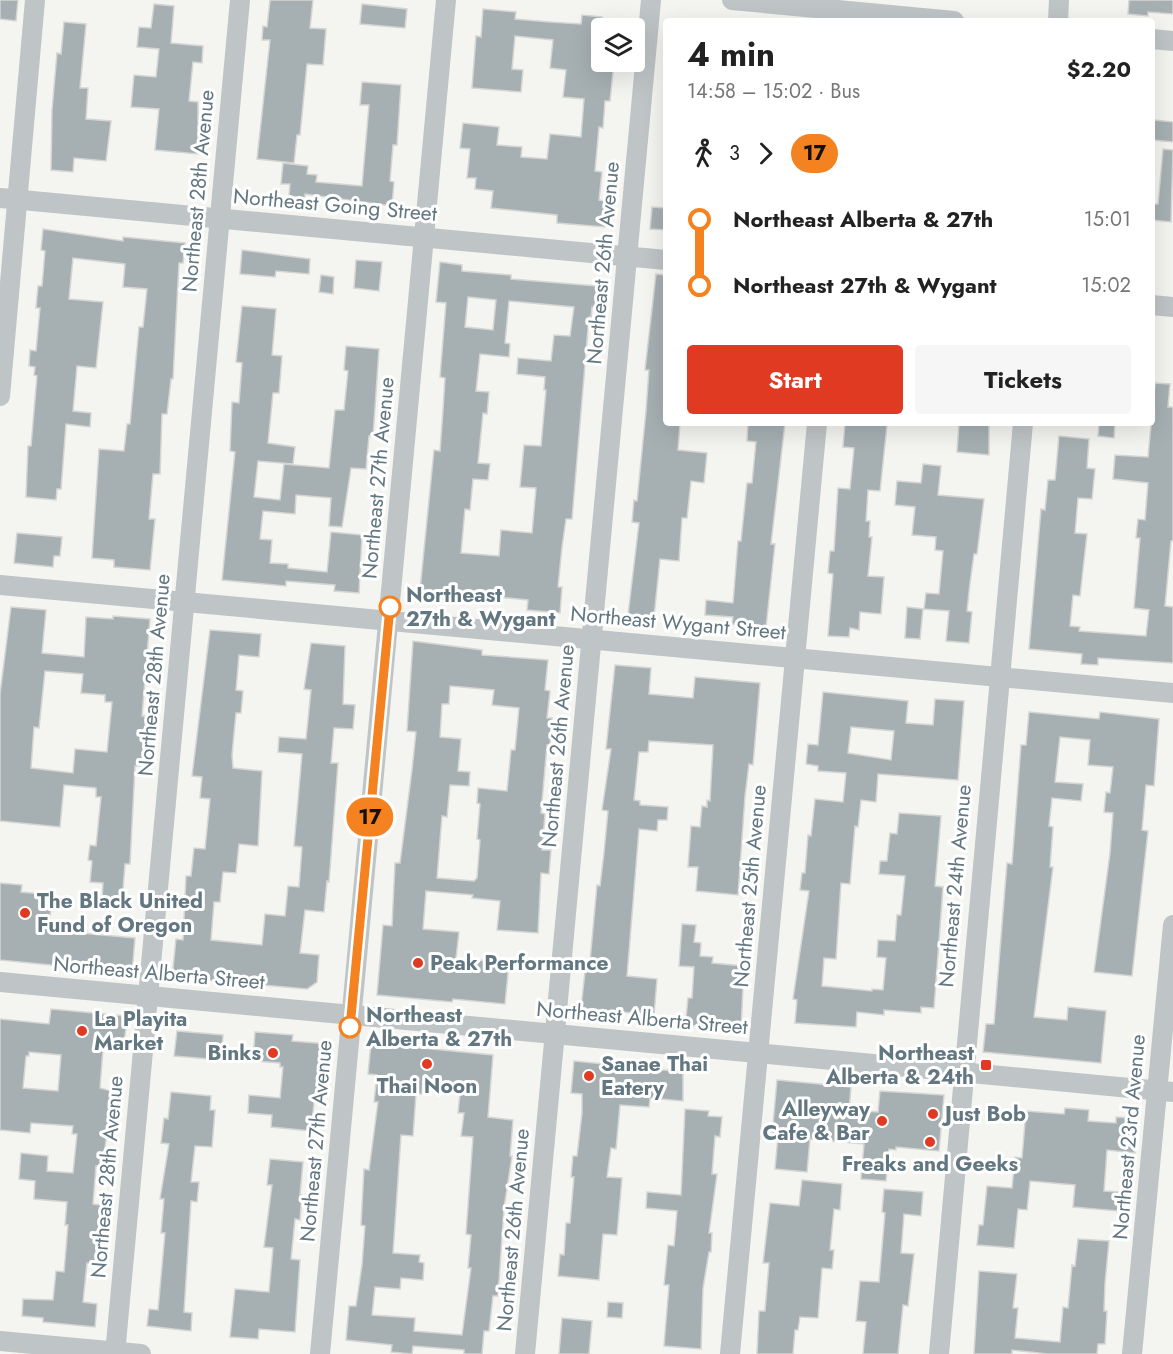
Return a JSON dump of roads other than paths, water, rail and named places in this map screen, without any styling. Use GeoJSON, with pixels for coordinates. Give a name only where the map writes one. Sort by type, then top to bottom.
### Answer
{"type":"FeatureCollection","features":[{"type":"Feature","properties":{"kind":"street"},"geometry":{"type":"LineString","coordinates":[[0,396],[9,198],[35,0]]}},
{"type":"Feature","properties":{"kind":"street","name":"Northeast 28th Avenue"},"geometry":{"type":"LineString","coordinates":[[115,1353],[240,0]]}},
{"type":"Feature","properties":{"kind":"street","name":"Northeast 27th Avenue"},"geometry":{"type":"LineString","coordinates":[[320,1354],[446,0]]}},
{"type":"Feature","properties":{"kind":"street","name":"Northeast 26th Avenue"},"geometry":{"type":"LineString","coordinates":[[525,1354],[651,0]]}},
{"type":"Feature","properties":{"kind":"street"},"geometry":{"type":"LineString","coordinates":[[732,0],[925,18]]}},
{"type":"Feature","properties":{"kind":"street"},"geometry":{"type":"LineString","coordinates":[[1058,18],[1059,0]]}},
{"type":"Feature","properties":{"kind":"street"},"geometry":{"type":"LineString","coordinates":[[1155,39],[1173,41]]}},
{"type":"Feature","properties":{"kind":"street","name":"Northeast Going Street"},"geometry":{"type":"LineString","coordinates":[[9,198],[663,260]]}},
{"type":"Feature","properties":{"kind":"street"},"geometry":{"type":"LineString","coordinates":[[1155,305],[1173,307]]}},
{"type":"Feature","properties":{"kind":"street","name":"Northeast 25th Avenue"},"geometry":{"type":"LineString","coordinates":[[730,1354],[817,426]]}},
{"type":"Feature","properties":{"kind":"street","name":"Northeast 24th Avenue"},"geometry":{"type":"LineString","coordinates":[[939,1354],[1023,426]]}},
{"type":"Feature","properties":{"kind":"street","name":"Northeast Wygant Street"},"geometry":{"type":"LineString","coordinates":[[0,585],[1173,693]]}},
{"type":"Feature","properties":{"kind":"street","name":"Northeast 23rd Avenue"},"geometry":{"type":"LineString","coordinates":[[1132,1354],[1165,1091],[1173,925]]}},
{"type":"Feature","properties":{"kind":"street","name":"Northeast Alberta Street"},"geometry":{"type":"LineString","coordinates":[[0,982],[1165,1091]]}},
{"type":"Feature","properties":{"kind":"street"},"geometry":{"type":"LineString","coordinates":[[0,1341],[141,1354]]}},
{"type":"Feature","properties":{"kind":"place","name":"Northeast 27th & Wygant"},"geometry":{"type":"Point","coordinates":[390,607]}},
{"type":"Feature","properties":{"kind":"place","name":"The Black United Fund of Oregon"},"geometry":{"type":"Point","coordinates":[25,913]}},
{"type":"Feature","properties":{"kind":"place","name":"Peak Performance"},"geometry":{"type":"Point","coordinates":[418,963]}},
{"type":"Feature","properties":{"kind":"place","name":"Northeast Alberta & 27th"},"geometry":{"type":"Point","coordinates":[350,1027]}},
{"type":"Feature","properties":{"kind":"place","name":"La Playita Market"},"geometry":{"type":"Point","coordinates":[82,1031]}},
{"type":"Feature","properties":{"kind":"place","name":"Binks"},"geometry":{"type":"Point","coordinates":[273,1053]}},
{"type":"Feature","properties":{"kind":"place","name":"Thai Noon"},"geometry":{"type":"Point","coordinates":[427,1064]}},
{"type":"Feature","properties":{"kind":"place","name":"Northeast Alberta & 24th"},"geometry":{"type":"Point","coordinates":[986,1065]}},
{"type":"Feature","properties":{"kind":"place","name":"Sanae Thai Eatery"},"geometry":{"type":"Point","coordinates":[589,1076]}},
{"type":"Feature","properties":{"kind":"place","name":"Just Bob"},"geometry":{"type":"Point","coordinates":[933,1114]}},
{"type":"Feature","properties":{"kind":"place","name":"Alleyway Cafe & Bar"},"geometry":{"type":"Point","coordinates":[882,1121]}},
{"type":"Feature","properties":{"kind":"place","name":"Freaks and Geeks"},"geometry":{"type":"Point","coordinates":[930,1142]}}]}
